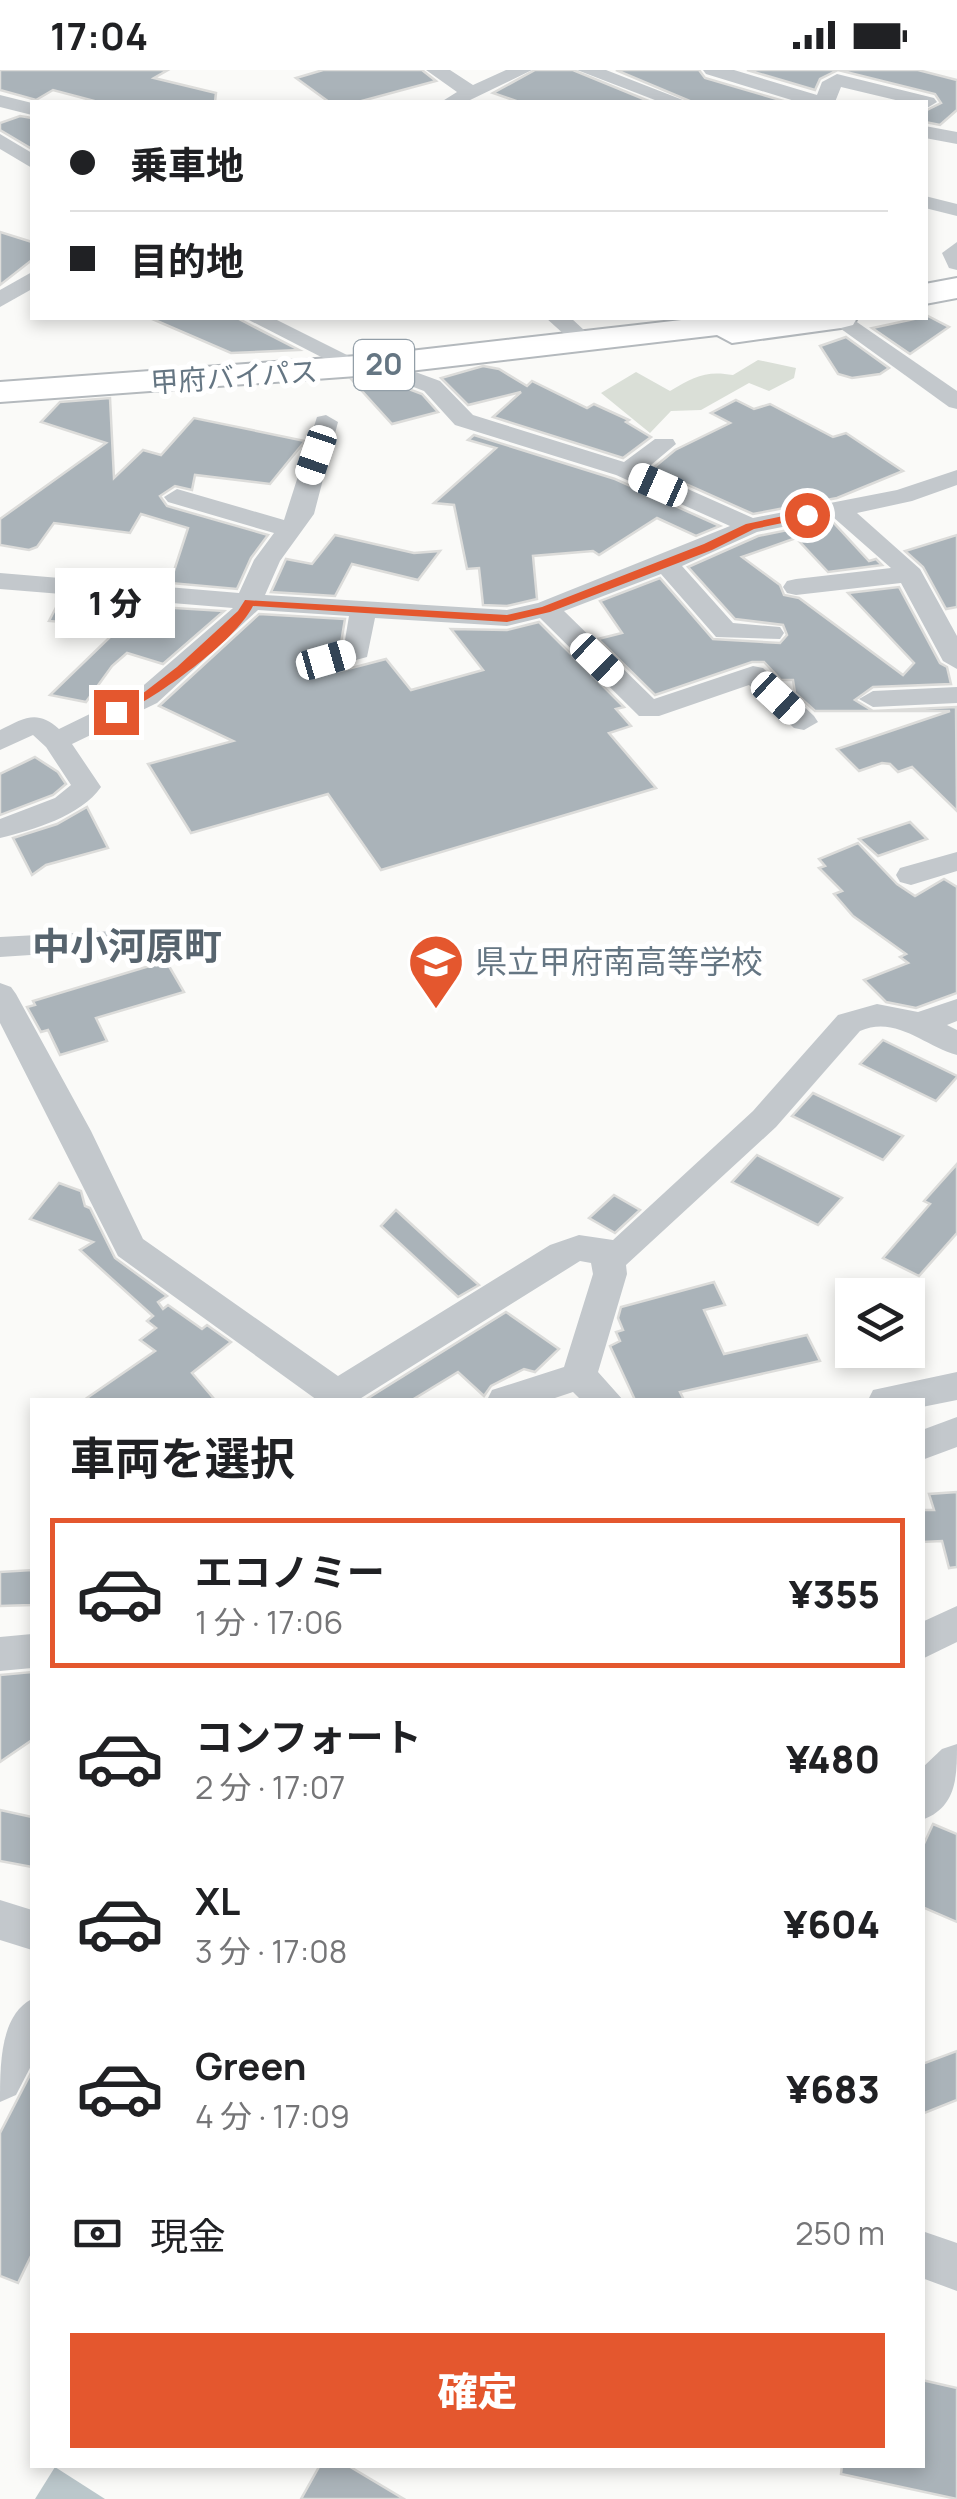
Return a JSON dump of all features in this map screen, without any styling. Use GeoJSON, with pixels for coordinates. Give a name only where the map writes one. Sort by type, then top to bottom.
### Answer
{"type":"FeatureCollection","features":[{"type":"Feature","properties":{"kind":"highway"},"geometry":{"type":"LineString","coordinates":[[928,268],[957,263]]}},
{"type":"Feature","properties":{"kind":"highway"},"geometry":{"type":"LineString","coordinates":[[928,280],[957,275]]}},
{"type":"Feature","properties":{"kind":"highway"},"geometry":{"type":"LineString","coordinates":[[928,293],[957,288]]}},
{"type":"Feature","properties":{"kind":"highway"},"geometry":{"type":"LineString","coordinates":[[928,303],[957,298]]}},
{"type":"Feature","properties":{"kind":"highway","name":"甲府バイパス"},"geometry":{"type":"LineString","coordinates":[[0,379],[337,356],[578,325],[648,320]]}},
{"type":"Feature","properties":{"kind":"highway","name":"甲府バイパス"},"geometry":{"type":"LineString","coordinates":[[0,392],[377,366],[640,327],[738,320]]}},
{"type":"Feature","properties":{"kind":"highway"},"geometry":{"type":"LineString","coordinates":[[578,325],[640,327],[707,336],[824,320]]}},
{"type":"Feature","properties":{"kind":"street"},"geometry":{"type":"LineString","coordinates":[[436,70],[469,98],[522,70]]}},
{"type":"Feature","properties":{"kind":"street"},"geometry":{"type":"LineString","coordinates":[[587,70],[672,100]]}},
{"type":"Feature","properties":{"kind":"street"},"geometry":{"type":"LineString","coordinates":[[713,70],[810,100]]}},
{"type":"Feature","properties":{"kind":"street"},"geometry":{"type":"LineString","coordinates":[[826,100],[828,86],[837,80],[918,100]]}},
{"type":"Feature","properties":{"kind":"street"},"geometry":{"type":"LineString","coordinates":[[0,101],[30,108]]}},
{"type":"Feature","properties":{"kind":"street"},"geometry":{"type":"LineString","coordinates":[[928,133],[957,138]]}},
{"type":"Feature","properties":{"kind":"street"},"geometry":{"type":"LineString","coordinates":[[0,140],[30,161]]}},
{"type":"Feature","properties":{"kind":"street"},"geometry":{"type":"LineString","coordinates":[[928,203],[957,210]]}},
{"type":"Feature","properties":{"kind":"street"},"geometry":{"type":"LineString","coordinates":[[957,249],[953,253],[957,263]]}},
{"type":"Feature","properties":{"kind":"street"},"geometry":{"type":"LineString","coordinates":[[0,300],[30,280]]}},
{"type":"Feature","properties":{"kind":"street"},"geometry":{"type":"LineString","coordinates":[[260,320],[337,356]]}},
{"type":"Feature","properties":{"kind":"street"},"geometry":{"type":"LineString","coordinates":[[842,320],[957,402]]}},
{"type":"Feature","properties":{"kind":"street"},"geometry":{"type":"LineString","coordinates":[[377,366],[431,386],[441,393],[448,411],[464,420],[627,471],[750,526]]}},
{"type":"Feature","properties":{"kind":"street"},"geometry":{"type":"LineString","coordinates":[[56,741],[147,696],[244,613],[267,560],[301,514],[326,422]]}},
{"type":"Feature","properties":{"kind":"street"},"geometry":{"type":"LineString","coordinates":[[627,471],[664,444]]}},
{"type":"Feature","properties":{"kind":"street"},"geometry":{"type":"LineString","coordinates":[[1,582],[364,611],[507,618],[546,609],[750,526],[902,496],[957,478]]}},
{"type":"Feature","properties":{"kind":"street"},"geometry":{"type":"LineString","coordinates":[[176,497],[290,530]]}},
{"type":"Feature","properties":{"kind":"street"},"geometry":{"type":"LineString","coordinates":[[838,509],[910,574],[957,661]]}},
{"type":"Feature","properties":{"kind":"street"},"geometry":{"type":"LineString","coordinates":[[666,563],[725,632],[771,633]]}},
{"type":"Feature","properties":{"kind":"street"},"geometry":{"type":"LineString","coordinates":[[796,588],[910,574]]}},
{"type":"Feature","properties":{"kind":"street"},"geometry":{"type":"LineString","coordinates":[[546,609],[649,710],[752,674],[804,722]]}},
{"type":"Feature","properties":{"kind":"street"},"geometry":{"type":"LineString","coordinates":[[326,660],[357,651],[364,611]]}},
{"type":"Feature","properties":{"kind":"street"},"geometry":{"type":"LineString","coordinates":[[872,699],[957,695]]}},
{"type":"Feature","properties":{"kind":"street"},"geometry":{"type":"LineString","coordinates":[[0,741],[36,723],[56,741],[86,787],[65,804],[0,829]]}},
{"type":"Feature","properties":{"kind":"street"},"geometry":{"type":"LineString","coordinates":[[912,875],[957,861]]}},
{"type":"Feature","properties":{"kind":"street"},"geometry":{"type":"LineString","coordinates":[[0,947],[187,937]]}},
{"type":"Feature","properties":{"kind":"street"},"geometry":{"type":"LineString","coordinates":[[0,994],[74,1131],[130,1247],[337,1395],[562,1254],[579,1248],[620,1254],[782,1101],[847,1023],[872,1016],[895,1016],[919,1023],[957,1044]]}},
{"type":"Feature","properties":{"kind":"street"},"geometry":{"type":"LineString","coordinates":[[919,1023],[957,1010]]}},
{"type":"Feature","properties":{"kind":"street"},"geometry":{"type":"LineString","coordinates":[[520,1398],[592,1388],[610,1274],[608,1262]]}},
{"type":"Feature","properties":{"kind":"street"},"geometry":{"type":"LineString","coordinates":[[896,1398],[957,1386]]}},
{"type":"Feature","properties":{"kind":"street"},"geometry":{"type":"LineString","coordinates":[[925,1444],[957,1432]]}},
{"type":"Feature","properties":{"kind":"street"},"geometry":{"type":"LineString","coordinates":[[925,1642],[957,1623]]}},
{"type":"Feature","properties":{"kind":"street"},"geometry":{"type":"LineString","coordinates":[[925,1645],[957,1654]]}},
{"type":"Feature","properties":{"kind":"street"},"geometry":{"type":"LineString","coordinates":[[0,1654],[30,1650]]}},
{"type":"Feature","properties":{"kind":"street"},"geometry":{"type":"LineString","coordinates":[[925,1798],[957,1762]]}},
{"type":"Feature","properties":{"kind":"street"},"geometry":{"type":"LineString","coordinates":[[0,1920],[30,1929]]}},
{"type":"Feature","properties":{"kind":"street"},"geometry":{"type":"LineString","coordinates":[[0,2080],[30,2024]]}},
{"type":"Feature","properties":{"kind":"street"},"geometry":{"type":"LineString","coordinates":[[925,2255],[957,2267]]}},
{"type":"Feature","properties":{"kind":"shaded area"},"geometry":{"type":"Polygon","coordinates":[[[758,360],[796,368],[794,378],[769,391],[749,383],[701,410],[671,411],[650,433],[601,393],[636,372],[670,391],[700,376],[733,375],[758,360]]]}},
{"type":"Feature","properties":{"kind":"shaded area"},"geometry":{"type":"Polygon","coordinates":[[[57,2468],[105,2499],[35,2499],[57,2468]]]}},
{"type":"Feature","properties":{"kind":"building"},"geometry":{"type":"Polygon","coordinates":[[[0,70],[168,70],[154,78],[216,93],[215,100],[90,100],[53,90],[36,100],[0,90],[0,70]]]}},
{"type":"Feature","properties":{"kind":"building"},"geometry":{"type":"Polygon","coordinates":[[[323,70],[422,70],[436,81],[365,100],[326,100],[296,78],[323,70]]]}},
{"type":"Feature","properties":{"kind":"building"},"geometry":{"type":"Polygon","coordinates":[[[535,70],[573,70],[646,100],[513,100],[493,93],[535,70]]]}},
{"type":"Feature","properties":{"kind":"building"},"geometry":{"type":"Polygon","coordinates":[[[616,70],[699,70],[705,78],[780,100],[687,100],[616,70]]]}},
{"type":"Feature","properties":{"kind":"building"},"geometry":{"type":"Polygon","coordinates":[[[747,70],[838,70],[820,79],[815,90],[747,70]]]}},
{"type":"Feature","properties":{"kind":"building"},"geometry":{"type":"Polygon","coordinates":[[[838,70],[918,70],[957,80],[957,110],[940,125],[928,123],[928,110],[941,103],[935,94],[838,70]]]}},
{"type":"Feature","properties":{"kind":"building"},"geometry":{"type":"Polygon","coordinates":[[[20,116],[30,118],[30,148],[0,130],[0,123],[20,116]]]}},
{"type":"Feature","properties":{"kind":"building"},"geometry":{"type":"Polygon","coordinates":[[[0,232],[30,241],[30,262],[0,285],[0,232]]]}},
{"type":"Feature","properties":{"kind":"building"},"geometry":{"type":"Polygon","coordinates":[[[928,316],[949,327],[910,354],[872,328],[928,320],[928,316]]]}},
{"type":"Feature","properties":{"kind":"building"},"geometry":{"type":"Polygon","coordinates":[[[155,320],[241,320],[299,350],[231,353],[155,320]]]}},
{"type":"Feature","properties":{"kind":"building"},"geometry":{"type":"Polygon","coordinates":[[[846,337],[889,368],[880,374],[852,378],[838,374],[820,346],[846,337]]]}},
{"type":"Feature","properties":{"kind":"building"},"geometry":{"type":"Polygon","coordinates":[[[483,366],[499,369],[527,386],[532,381],[587,408],[594,404],[629,420],[626,422],[651,437],[623,458],[493,417],[521,392],[468,405],[441,378],[483,366]]]}},
{"type":"Feature","properties":{"kind":"building"},"geometry":{"type":"Polygon","coordinates":[[[352,380],[393,383],[422,394],[438,412],[392,424],[352,380]]]}},
{"type":"Feature","properties":{"kind":"building"},"geometry":{"type":"Polygon","coordinates":[[[110,398],[114,478],[143,450],[161,455],[194,418],[305,441],[270,484],[195,475],[192,490],[175,486],[160,496],[167,506],[268,535],[251,558],[237,589],[170,583],[188,528],[141,514],[130,533],[54,523],[37,547],[29,550],[0,545],[0,519],[106,443],[41,422],[60,402],[110,398]]]}},
{"type":"Feature","properties":{"kind":"building"},"geometry":{"type":"Polygon","coordinates":[[[736,400],[754,409],[770,404],[833,437],[846,433],[903,471],[837,498],[753,514],[652,469],[675,450],[730,423],[711,413],[736,400]]]}},
{"type":"Feature","properties":{"kind":"building"},"geometry":{"type":"Polygon","coordinates":[[[474,435],[615,479],[720,526],[696,536],[657,518],[599,555],[593,551],[533,556],[537,599],[507,606],[483,605],[479,568],[467,569],[454,505],[434,503],[496,448],[468,440],[474,435]]]}},
{"type":"Feature","properties":{"kind":"building"},"geometry":{"type":"Polygon","coordinates":[[[832,521],[869,561],[876,559],[882,565],[828,572],[796,538],[742,557],[780,585],[784,595],[799,598],[903,675],[914,663],[848,593],[899,587],[940,663],[947,667],[951,684],[873,687],[855,700],[873,711],[815,711],[795,693],[793,680],[781,680],[764,662],[752,662],[655,695],[598,639],[622,633],[600,601],[660,578],[713,639],[780,643],[787,635],[783,625],[735,619],[688,567],[758,536],[832,521]]]}},
{"type":"Feature","properties":{"kind":"building"},"geometry":{"type":"Polygon","coordinates":[[[335,535],[414,553],[440,551],[418,580],[352,564],[335,596],[271,592],[286,559],[312,564],[335,535]]]}},
{"type":"Feature","properties":{"kind":"building"},"geometry":{"type":"Polygon","coordinates":[[[957,535],[957,607],[946,609],[923,567],[905,551],[957,535]]]}},
{"type":"Feature","properties":{"kind":"building"},"geometry":{"type":"Polygon","coordinates":[[[61,598],[95,601],[85,624],[49,621],[61,598]]]}},
{"type":"Feature","properties":{"kind":"building"},"geometry":{"type":"Polygon","coordinates":[[[142,606],[224,611],[163,664],[127,653],[112,666],[86,702],[50,695],[142,606]]]}},
{"type":"Feature","properties":{"kind":"building"},"geometry":{"type":"Polygon","coordinates":[[[259,614],[345,619],[341,643],[315,650],[310,663],[324,671],[341,668],[340,671],[386,659],[411,690],[483,670],[451,629],[507,630],[539,622],[624,707],[616,709],[631,726],[609,733],[656,788],[381,870],[328,794],[191,833],[148,764],[233,741],[159,706],[259,614]]]}},
{"type":"Feature","properties":{"kind":"building"},"geometry":{"type":"Polygon","coordinates":[[[956,707],[957,811],[912,767],[898,772],[890,764],[882,763],[859,771],[837,749],[950,711],[873,711],[956,707]]]}},
{"type":"Feature","properties":{"kind":"building"},"geometry":{"type":"Polygon","coordinates":[[[35,757],[58,772],[66,784],[53,795],[0,815],[0,774],[35,757]]]}},
{"type":"Feature","properties":{"kind":"building"},"geometry":{"type":"Polygon","coordinates":[[[87,807],[108,848],[46,865],[32,875],[13,838],[57,824],[87,807]]]}},
{"type":"Feature","properties":{"kind":"building"},"geometry":{"type":"Polygon","coordinates":[[[910,822],[927,839],[878,856],[859,839],[910,822]]]}},
{"type":"Feature","properties":{"kind":"building"},"geometry":{"type":"Polygon","coordinates":[[[858,843],[897,884],[915,896],[944,879],[957,887],[957,993],[916,1008],[886,1002],[864,980],[908,963],[900,957],[906,954],[853,916],[834,894],[842,891],[819,868],[825,866],[819,859],[858,843]]]}},
{"type":"Feature","properties":{"kind":"building"},"geometry":{"type":"Polygon","coordinates":[[[166,961],[184,992],[96,1018],[107,1041],[60,1055],[48,1030],[41,1032],[27,1007],[35,1005],[33,1001],[166,961]]]}},
{"type":"Feature","properties":{"kind":"building"},"geometry":{"type":"Polygon","coordinates":[[[883,1040],[957,1077],[936,1101],[860,1064],[883,1040]]]}},
{"type":"Feature","properties":{"kind":"building"},"geometry":{"type":"Polygon","coordinates":[[[813,1093],[903,1136],[883,1160],[792,1116],[813,1093]]]}},
{"type":"Feature","properties":{"kind":"building"},"geometry":{"type":"Polygon","coordinates":[[[757,1155],[842,1198],[818,1225],[732,1182],[757,1155]]]}},
{"type":"Feature","properties":{"kind":"building"},"geometry":{"type":"Polygon","coordinates":[[[957,1164],[957,1233],[919,1276],[883,1258],[930,1204],[924,1201],[957,1164]]]}},
{"type":"Feature","properties":{"kind":"building"},"geometry":{"type":"Polygon","coordinates":[[[59,1183],[81,1191],[85,1206],[90,1208],[115,1258],[167,1296],[158,1302],[163,1309],[168,1305],[202,1329],[207,1325],[231,1342],[192,1373],[213,1398],[87,1398],[155,1351],[140,1340],[156,1328],[147,1321],[153,1316],[80,1250],[93,1242],[30,1219],[59,1183]]]}},
{"type":"Feature","properties":{"kind":"building"},"geometry":{"type":"Polygon","coordinates":[[[614,1195],[640,1210],[615,1233],[589,1218],[614,1195]]]}},
{"type":"Feature","properties":{"kind":"building"},"geometry":{"type":"Polygon","coordinates":[[[396,1210],[479,1285],[458,1297],[381,1226],[396,1210]]]}},
{"type":"Feature","properties":{"kind":"building"},"geometry":{"type":"Polygon","coordinates":[[[714,1282],[725,1305],[704,1310],[724,1354],[807,1335],[820,1361],[680,1392],[683,1398],[634,1398],[610,1346],[620,1341],[616,1332],[623,1330],[618,1318],[621,1307],[714,1282]]]}},
{"type":"Feature","properties":{"kind":"building"},"geometry":{"type":"Polygon","coordinates":[[[506,1312],[559,1349],[535,1372],[524,1369],[491,1386],[484,1396],[458,1372],[415,1398],[368,1398],[506,1312]]]}},
{"type":"Feature","properties":{"kind":"building"},"geometry":{"type":"Polygon","coordinates":[[[957,1492],[957,1567],[949,1568],[942,1541],[925,1542],[925,1510],[934,1510],[929,1494],[957,1492]]]}},
{"type":"Feature","properties":{"kind":"building"},"geometry":{"type":"Polygon","coordinates":[[[30,1570],[30,1605],[0,1606],[0,1572],[30,1570]]]}},
{"type":"Feature","properties":{"kind":"building"},"geometry":{"type":"Polygon","coordinates":[[[30,1672],[30,1741],[0,1762],[0,1675],[30,1672]]]}},
{"type":"Feature","properties":{"kind":"building"},"geometry":{"type":"Polygon","coordinates":[[[0,1810],[30,1817],[30,1867],[0,1861],[0,1810]]]}},
{"type":"Feature","properties":{"kind":"building"},"geometry":{"type":"Polygon","coordinates":[[[933,1824],[957,1834],[957,1922],[925,1908],[925,1841],[933,1824]]]}},
{"type":"Feature","properties":{"kind":"building"},"geometry":{"type":"Polygon","coordinates":[[[957,2051],[957,2100],[925,2113],[925,2063],[957,2051]]]}},
{"type":"Feature","properties":{"kind":"building"},"geometry":{"type":"Polygon","coordinates":[[[30,2075],[30,2258],[18,2283],[0,2276],[0,2133],[30,2075]]]}},
{"type":"Feature","properties":{"kind":"building"},"geometry":{"type":"Polygon","coordinates":[[[925,2381],[957,2388],[957,2499],[841,2474],[842,2468],[925,2468],[925,2381]]]}},
{"type":"Feature","properties":{"kind":"building"},"geometry":{"type":"Polygon","coordinates":[[[318,2468],[352,2468],[404,2499],[301,2499],[318,2468]]]}},
{"type":"Feature","properties":{"kind":"place","name":"県立甲府南高等学校"},"geometry":{"type":"Point","coordinates":[436,1011]}},
{"type":"Feature","properties":{"kind":"district","name":"中小河原町"},"geometry":{"type":"Point","coordinates":[127,947]}},
{"type":"Feature","properties":{"kind":"route"},"geometry":{"type":"LineString","coordinates":[[116,712],[147,696],[182,670],[244,613],[249,602],[507,618],[546,609],[708,547],[750,526],[807,515]]}}]}
